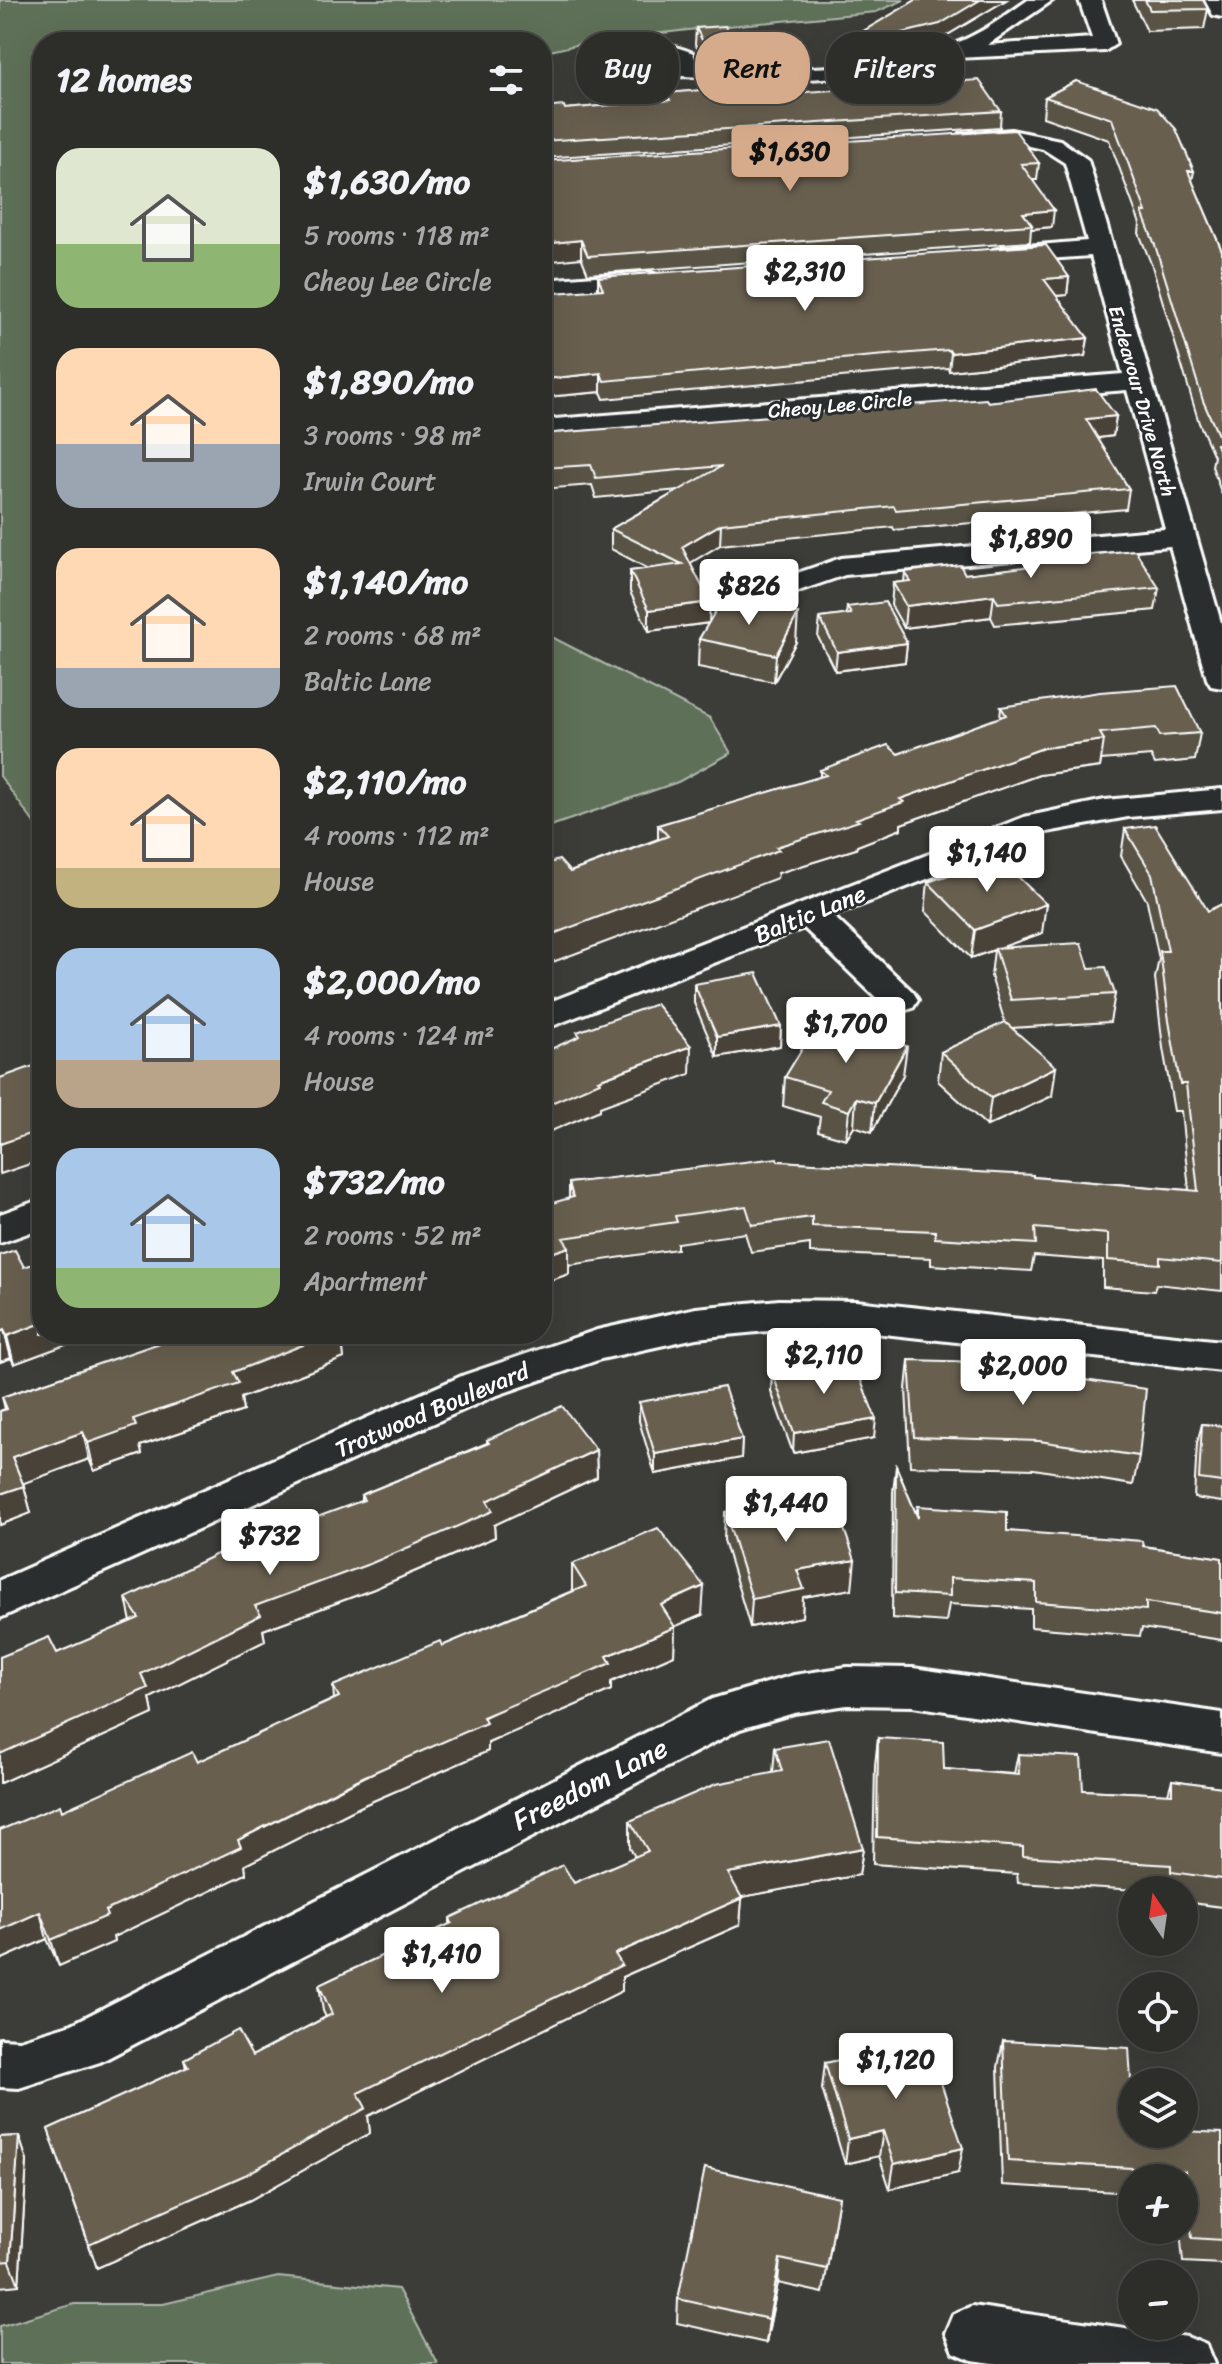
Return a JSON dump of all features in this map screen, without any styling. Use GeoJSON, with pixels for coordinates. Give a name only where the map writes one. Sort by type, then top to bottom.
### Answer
{"type":"FeatureCollection","features":[{"type":"Feature","properties":{"kind":"main road"},"geometry":{"type":"LineString","coordinates":[[1217,0],[1222,10]]}},
{"type":"Feature","properties":{"kind":"street"},"geometry":{"type":"LineString","coordinates":[[964,47],[1042,0]]}},
{"type":"Feature","properties":{"kind":"street"},"geometry":{"type":"LineString","coordinates":[[964,53],[1105,44],[1090,0]]}},
{"type":"Feature","properties":{"kind":"street"},"geometry":{"type":"LineString","coordinates":[[681,69],[713,74],[826,70]]}},
{"type":"Feature","properties":{"kind":"street","name":"Endeavour Drive North"},"geometry":{"type":"LineString","coordinates":[[945,141],[1018,136],[1042,140],[1064,150],[1076,160],[1098,248],[1222,679]]}},
{"type":"Feature","properties":{"kind":"street"},"geometry":{"type":"LineString","coordinates":[[971,257],[1098,248]]}},
{"type":"Feature","properties":{"kind":"street"},"geometry":{"type":"LineString","coordinates":[[552,287],[669,279]]}},
{"type":"Feature","properties":{"kind":"street","name":"Cheoy Lee Circle"},"geometry":{"type":"LineString","coordinates":[[552,427],[1138,381]]}},
{"type":"Feature","properties":{"kind":"street"},"geometry":{"type":"LineString","coordinates":[[784,587],[841,567],[1181,536]]}},
{"type":"Feature","properties":{"kind":"street","name":"Baltic Lane"},"geometry":{"type":"LineString","coordinates":[[552,1014],[1036,824],[1084,811],[1134,804],[1222,799]]}},
{"type":"Feature","properties":{"kind":"street"},"geometry":{"type":"LineString","coordinates":[[810,914],[900,1000]]}},
{"type":"Feature","properties":{"kind":"street"},"geometry":{"type":"LineString","coordinates":[[0,1229],[32,1217]]}},
{"type":"Feature","properties":{"kind":"street","name":"Trotwood Boulevard"},"geometry":{"type":"LineString","coordinates":[[0,1600],[478,1386],[597,1345],[696,1323],[779,1315],[856,1316],[1222,1356]]}},
{"type":"Feature","properties":{"kind":"street","name":"Freedom Lane"},"geometry":{"type":"LineString","coordinates":[[0,2063],[19,2064],[82,2045],[728,1713],[794,1694],[847,1686],[913,1687],[1222,1733]]}},
{"type":"Feature","properties":{"kind":"street"},"geometry":{"type":"LineString","coordinates":[[972,2333],[1187,2364]]}},
{"type":"Feature","properties":{"kind":"green space"},"geometry":{"type":"Polygon","coordinates":[[[0,0],[904,0],[876,12],[671,32],[576,32],[576,45],[552,51],[552,32],[32,32],[32,820],[0,776],[0,0]]]}},
{"type":"Feature","properties":{"kind":"green space"},"geometry":{"type":"Polygon","coordinates":[[[552,637],[710,718],[731,753],[678,782],[552,826],[552,637]]]}},
{"type":"Feature","properties":{"kind":"green space"},"geometry":{"type":"Polygon","coordinates":[[[278,2277],[398,2289],[438,2364],[0,2364],[0,2326],[74,2304],[163,2304],[278,2277]]]}},
{"type":"Feature","properties":{"kind":"building"},"geometry":{"type":"Polygon","coordinates":[[[916,0],[980,0],[940,24],[906,32],[862,32],[916,0]]]}},
{"type":"Feature","properties":{"kind":"building"},"geometry":{"type":"Polygon","coordinates":[[[1145,0],[1203,0],[1208,9],[1150,10],[1145,0]]]}},
{"type":"Feature","properties":{"kind":"building"},"geometry":{"type":"Polygon","coordinates":[[[725,26],[728,32],[698,32],[696,28],[725,26]]]}},
{"type":"Feature","properties":{"kind":"building"},"geometry":{"type":"Polygon","coordinates":[[[979,80],[1001,111],[552,140],[552,107],[679,104],[679,92],[695,91],[695,104],[810,104],[810,92],[826,91],[826,104],[964,104],[964,81],[979,80]]]}},
{"type":"Feature","properties":{"kind":"building"},"geometry":{"type":"Polygon","coordinates":[[[1076,81],[1157,108],[1176,129],[1194,171],[1188,171],[1222,251],[1222,444],[1203,401],[1142,212],[1146,212],[1112,119],[1045,97],[1076,81]]]}},
{"type":"Feature","properties":{"kind":"building"},"geometry":{"type":"Polygon","coordinates":[[[1015,130],[1039,163],[1021,164],[1054,210],[1023,213],[1032,225],[588,256],[581,240],[552,243],[552,160],[1015,130]]]}},
{"type":"Feature","properties":{"kind":"building"},"geometry":{"type":"Polygon","coordinates":[[[1046,245],[1069,277],[1044,279],[1088,338],[951,353],[949,350],[874,356],[604,381],[601,373],[552,378],[552,293],[603,289],[598,277],[1046,245]]]}},
{"type":"Feature","properties":{"kind":"building"},"geometry":{"type":"Polygon","coordinates":[[[1096,389],[1116,416],[1086,419],[1129,489],[896,510],[894,506],[721,524],[682,547],[710,602],[649,610],[630,571],[682,564],[611,529],[722,466],[596,478],[591,465],[552,467],[552,433],[986,399],[988,402],[1096,389]]]}},
{"type":"Feature","properties":{"kind":"building"},"geometry":{"type":"Polygon","coordinates":[[[1216,444],[1222,444],[1222,461],[1216,444]]]}},
{"type":"Feature","properties":{"kind":"building"},"geometry":{"type":"Polygon","coordinates":[[[1135,550],[1159,588],[998,603],[994,595],[906,606],[893,583],[910,581],[905,572],[960,565],[965,574],[1033,566],[1030,561],[1135,550]]]}},
{"type":"Feature","properties":{"kind":"building"},"geometry":{"type":"Polygon","coordinates":[[[722,600],[798,614],[776,655],[699,639],[722,600]]]}},
{"type":"Feature","properties":{"kind":"building"},"geometry":{"type":"Polygon","coordinates":[[[885,602],[907,643],[837,652],[820,618],[851,614],[847,607],[885,602]]]}},
{"type":"Feature","properties":{"kind":"building"},"geometry":{"type":"Polygon","coordinates":[[[1177,686],[1200,733],[1160,736],[1156,728],[1100,733],[1104,740],[1043,748],[900,799],[904,802],[856,819],[859,821],[776,847],[779,850],[552,934],[552,862],[559,860],[570,872],[668,836],[658,825],[826,775],[820,770],[888,745],[898,754],[1006,715],[1001,707],[1100,692],[1177,686]]]}},
{"type":"Feature","properties":{"kind":"building"},"geometry":{"type":"Polygon","coordinates":[[[1155,825],[1208,911],[1222,904],[1222,1263],[1160,1257],[1160,1264],[1108,1260],[1108,1234],[1035,1228],[1036,1244],[935,1238],[935,1231],[812,1226],[812,1217],[752,1225],[746,1206],[675,1216],[677,1222],[563,1238],[569,1247],[552,1253],[552,1203],[573,1197],[569,1183],[777,1158],[778,1161],[1033,1175],[1198,1191],[1186,1084],[1180,1084],[1160,951],[1168,951],[1152,874],[1125,829],[1155,825]]]}},
{"type":"Feature","properties":{"kind":"building"},"geometry":{"type":"Polygon","coordinates":[[[999,858],[1046,904],[975,930],[928,882],[999,858]]]}},
{"type":"Feature","properties":{"kind":"building"},"geometry":{"type":"Polygon","coordinates":[[[1081,943],[1089,968],[1106,967],[1115,994],[1011,1000],[995,948],[1081,943]]]}},
{"type":"Feature","properties":{"kind":"building"},"geometry":{"type":"Polygon","coordinates":[[[757,973],[781,1026],[717,1037],[694,984],[757,973]]]}},
{"type":"Feature","properties":{"kind":"building"},"geometry":{"type":"Polygon","coordinates":[[[656,1004],[691,1046],[598,1080],[600,1082],[552,1103],[552,1049],[580,1036],[577,1032],[656,1004]]]}},
{"type":"Feature","properties":{"kind":"building"},"geometry":{"type":"Polygon","coordinates":[[[819,1021],[907,1046],[875,1103],[856,1098],[849,1111],[821,1102],[828,1090],[785,1077],[819,1021]]]}},
{"type":"Feature","properties":{"kind":"building"},"geometry":{"type":"Polygon","coordinates":[[[1005,1022],[1056,1067],[991,1098],[941,1052],[1005,1022]]]}},
{"type":"Feature","properties":{"kind":"building"},"geometry":{"type":"Polygon","coordinates":[[[32,1067],[32,1133],[0,1144],[0,1078],[32,1067]]]}},
{"type":"Feature","properties":{"kind":"building"},"geometry":{"type":"Polygon","coordinates":[[[15,1250],[24,1267],[32,1264],[32,1327],[7,1336],[4,1330],[0,1332],[0,1255],[15,1250]]]}},
{"type":"Feature","properties":{"kind":"building"},"geometry":{"type":"Polygon","coordinates":[[[157,1344],[305,1344],[233,1372],[239,1383],[133,1419],[136,1426],[88,1443],[83,1432],[12,1457],[24,1486],[0,1494],[0,1411],[7,1409],[2,1397],[157,1344]]]}},
{"type":"Feature","properties":{"kind":"building"},"geometry":{"type":"Polygon","coordinates":[[[852,1358],[876,1419],[794,1433],[772,1372],[852,1358]]]}},
{"type":"Feature","properties":{"kind":"building"},"geometry":{"type":"Polygon","coordinates":[[[909,1360],[1016,1363],[1017,1370],[1146,1389],[1139,1456],[1039,1441],[914,1437],[909,1360]]]}},
{"type":"Feature","properties":{"kind":"building"},"geometry":{"type":"Polygon","coordinates":[[[724,1387],[742,1439],[655,1454],[639,1402],[724,1387]]]}},
{"type":"Feature","properties":{"kind":"building"},"geometry":{"type":"Polygon","coordinates":[[[562,1406],[596,1450],[487,1501],[493,1511],[372,1563],[255,1606],[261,1615],[141,1674],[148,1688],[0,1754],[0,1657],[49,1637],[57,1653],[139,1618],[126,1598],[221,1552],[364,1500],[361,1495],[489,1443],[487,1440],[562,1406]]]}},
{"type":"Feature","properties":{"kind":"building"},"geometry":{"type":"Polygon","coordinates":[[[1202,1424],[1222,1426],[1222,1482],[1199,1479],[1202,1424]]]}},
{"type":"Feature","properties":{"kind":"building"},"geometry":{"type":"Polygon","coordinates":[[[896,1466],[918,1518],[918,1506],[1007,1512],[1007,1531],[1142,1541],[1143,1546],[1222,1558],[1222,1613],[1146,1602],[1146,1610],[1036,1602],[1036,1583],[950,1578],[950,1596],[895,1593],[896,1466]]]}},
{"type":"Feature","properties":{"kind":"building"},"geometry":{"type":"Polygon","coordinates":[[[813,1496],[820,1515],[838,1512],[855,1560],[797,1570],[804,1589],[752,1599],[725,1512],[813,1496]]]}},
{"type":"Feature","properties":{"kind":"building"},"geometry":{"type":"Polygon","coordinates":[[[658,1528],[704,1586],[661,1605],[675,1627],[607,1656],[611,1663],[483,1717],[486,1723],[363,1777],[238,1840],[241,1847],[105,1911],[107,1916],[51,1940],[40,1912],[0,1930],[0,1830],[60,1805],[62,1811],[192,1752],[197,1762],[339,1697],[333,1686],[440,1641],[442,1646],[586,1586],[572,1564],[658,1528]]]}},
{"type":"Feature","properties":{"kind":"building"},"geometry":{"type":"Polygon","coordinates":[[[878,1738],[943,1742],[944,1769],[1019,1775],[1018,1754],[1081,1757],[1083,1790],[1172,1794],[1172,1780],[1222,1787],[1222,1879],[1171,1872],[1171,1865],[1023,1856],[1023,1847],[877,1837],[878,1738]]]}},
{"type":"Feature","properties":{"kind":"building"},"geometry":{"type":"Polygon","coordinates":[[[829,1739],[863,1848],[728,1873],[742,1898],[615,1954],[622,1965],[358,2093],[366,2108],[245,2175],[89,2244],[48,2129],[188,2066],[184,2059],[238,2030],[252,2056],[332,2014],[319,1985],[452,1923],[450,1918],[563,1865],[574,1883],[648,1851],[630,1821],[716,1784],[782,1771],[775,1748],[829,1739]]]}},
{"type":"Feature","properties":{"kind":"building"},"geometry":{"type":"Polygon","coordinates":[[[927,2041],[963,2148],[894,2164],[883,2131],[848,2139],[825,2063],[927,2041]]]}},
{"type":"Feature","properties":{"kind":"building"},"geometry":{"type":"Polygon","coordinates":[[[1003,2041],[1118,2047],[1118,2052],[1129,2052],[1130,2068],[1118,2068],[1118,2148],[1198,2148],[1198,2132],[1222,2133],[1222,2240],[1198,2238],[1198,2164],[1118,2164],[1118,2167],[1008,2161],[1003,2041]]]}},
{"type":"Feature","properties":{"kind":"building"},"geometry":{"type":"Polygon","coordinates":[[[19,2136],[10,2261],[0,2262],[0,2137],[19,2136]]]}},
{"type":"Feature","properties":{"kind":"building"},"geometry":{"type":"Polygon","coordinates":[[[705,2168],[839,2197],[827,2269],[780,2259],[769,2319],[678,2299],[705,2168]]]}}]}
